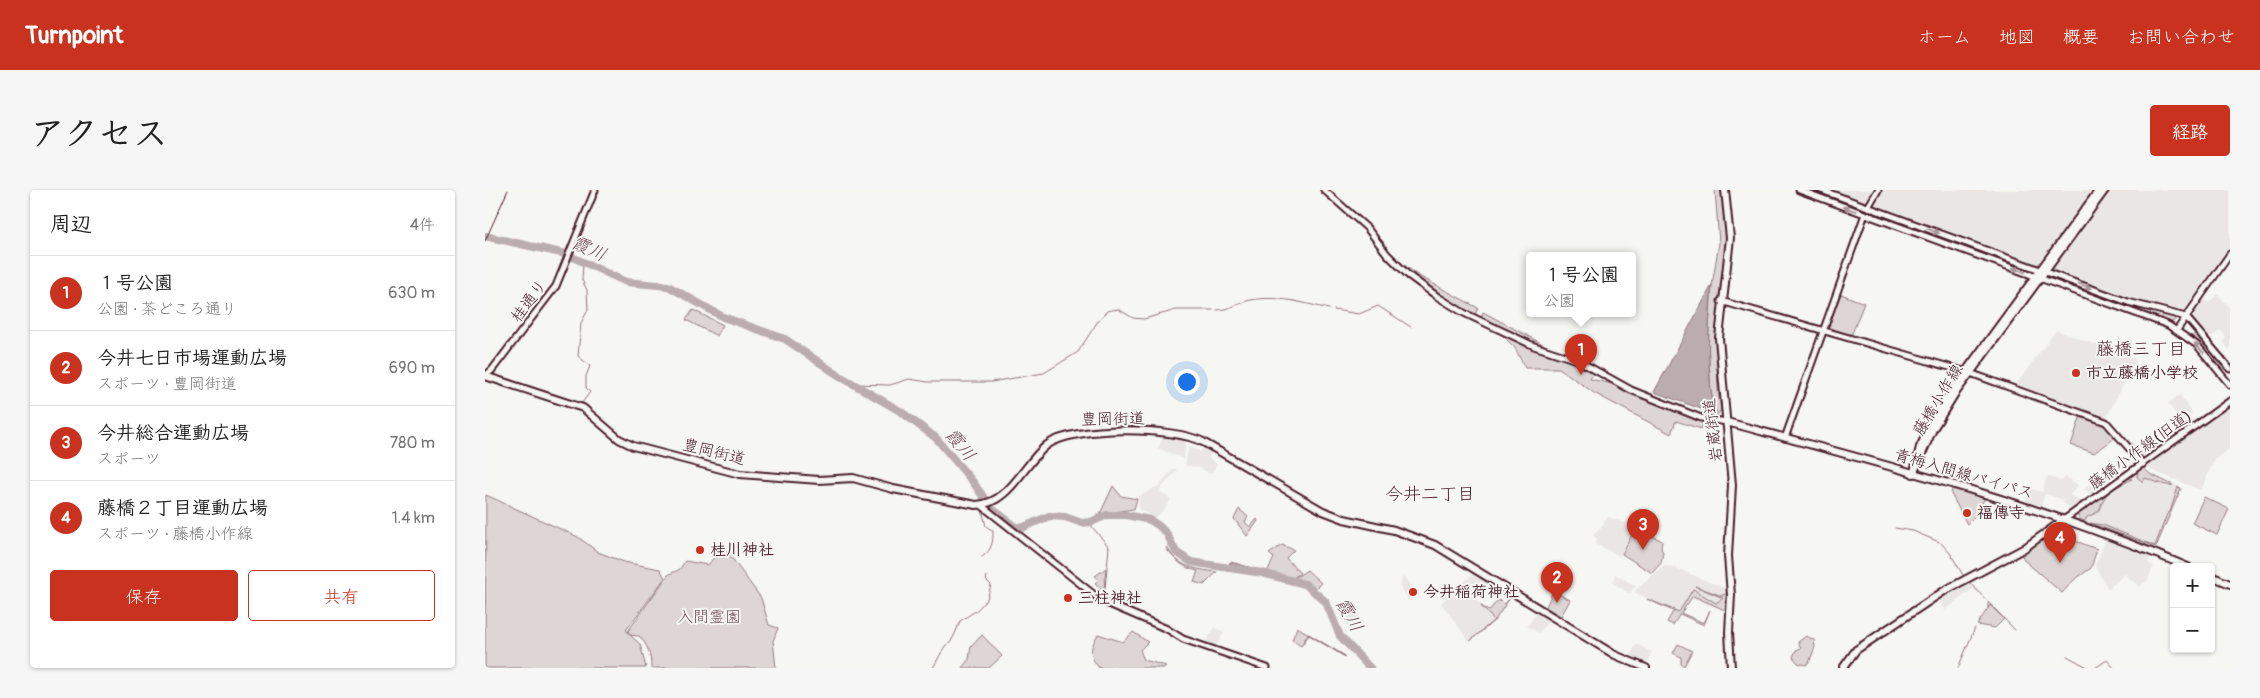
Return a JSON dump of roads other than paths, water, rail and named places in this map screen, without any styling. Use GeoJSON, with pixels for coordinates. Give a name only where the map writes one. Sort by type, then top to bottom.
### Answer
{"type":"FeatureCollection","features":[{"type":"Feature","properties":{"kind":"main road","name":"岩蔵街道"},"geometry":{"type":"LineString","coordinates":[[1725,190],[1729,238],[1721,301],[1719,347],[1733,485],[1728,552],[1731,588],[1729,632],[1731,668]]}},
{"type":"Feature","properties":{"kind":"main road","name":"藤橋小作線"},"geometry":{"type":"LineString","coordinates":[[1913,474],[1939,420],[1967,372],[2038,277],[2099,190]]}},
{"type":"Feature","properties":{"kind":"main road","name":"藤橋小作線"},"geometry":{"type":"LineString","coordinates":[[2042,271],[2105,190]]}},
{"type":"Feature","properties":{"kind":"main road","name":"豊岡街道"},"geometry":{"type":"LineString","coordinates":[[485,376],[583,408],[619,439],[633,446],[727,472],[819,480],[853,478],[893,489],[985,503],[1011,487],[1043,449],[1063,436],[1103,432],[1165,432],[1186,435],[1212,447],[1323,512],[1344,519],[1401,532],[1441,548],[1615,655],[1646,668]]}},
{"type":"Feature","properties":{"kind":"main road","name":"青梅入間線バイパス"},"geometry":{"type":"LineString","coordinates":[[1727,422],[2003,498],[2178,563]]}},
{"type":"Feature","properties":{"kind":"main road"},"geometry":{"type":"LineString","coordinates":[[1843,668],[1856,650],[1945,591],[2023,549],[2065,520]]}},
{"type":"Feature","properties":{"kind":"main road"},"geometry":{"type":"LineString","coordinates":[[2215,578],[2230,584]]}},
{"type":"Feature","properties":{"kind":"street","name":"桂通り"},"geometry":{"type":"LineString","coordinates":[[485,376],[492,370],[552,293],[572,250],[595,190]]}},
{"type":"Feature","properties":{"kind":"street"},"geometry":{"type":"LineString","coordinates":[[1324,190],[1367,228],[1404,271],[1448,304],[1534,346],[1577,360],[1631,390],[1701,418],[1727,422]]}},
{"type":"Feature","properties":{"kind":"street"},"geometry":{"type":"LineString","coordinates":[[1799,190],[2177,330],[2197,345],[2230,385]]}},
{"type":"Feature","properties":{"kind":"street"},"geometry":{"type":"LineString","coordinates":[[1817,197],[1820,190],[2128,302],[2186,317],[2230,369]]}},
{"type":"Feature","properties":{"kind":"street"},"geometry":{"type":"LineString","coordinates":[[1868,207],[1878,190]]}},
{"type":"Feature","properties":{"kind":"street"},"geometry":{"type":"LineString","coordinates":[[1785,438],[1865,214]]}},
{"type":"Feature","properties":{"kind":"street"},"geometry":{"type":"LineString","coordinates":[[1911,231],[1913,224]]}},
{"type":"Feature","properties":{"kind":"street"},"geometry":{"type":"LineString","coordinates":[[1991,260],[1994,253]]}},
{"type":"Feature","properties":{"kind":"street"},"geometry":{"type":"LineString","coordinates":[[2177,330],[2230,254]]}},
{"type":"Feature","properties":{"kind":"street"},"geometry":{"type":"LineString","coordinates":[[1721,301],[1967,372],[2106,422],[2143,464]]}},
{"type":"Feature","properties":{"kind":"street","name":"藤橋小作線(旧道)"},"geometry":{"type":"LineString","coordinates":[[2065,520],[2230,400]]}},
{"type":"Feature","properties":{"kind":"street"},"geometry":{"type":"LineString","coordinates":[[985,503],[1105,602],[1167,629],[1181,638],[1267,668]]}},
{"type":"Feature","properties":{"kind":"waterway","name":"霞川"},"geometry":{"type":"LineString","coordinates":[[485,236],[566,254],[626,282],[668,286],[723,317],[785,339],[838,375],[900,411],[936,438],[973,482],[991,508],[1015,526],[1022,528],[1049,516],[1065,517],[1082,523],[1091,522],[1107,515],[1126,515],[1150,520],[1159,526],[1167,534],[1176,552],[1191,562],[1262,573],[1305,584],[1326,602],[1340,636],[1370,668]]}},
{"type":"Feature","properties":{"kind":"waterway"},"geometry":{"type":"LineString","coordinates":[[582,403],[590,392],[586,388],[586,376],[590,366],[578,356],[581,323],[588,310],[587,290],[582,280],[583,263]]}},
{"type":"Feature","properties":{"kind":"waterway"},"geometry":{"type":"LineString","coordinates":[[1217,310],[1226,309],[1242,302],[1271,298],[1290,300],[1329,309]]}},
{"type":"Feature","properties":{"kind":"waterway"},"geometry":{"type":"LineString","coordinates":[[1334,310],[1359,314],[1378,306],[1411,327]]}},
{"type":"Feature","properties":{"kind":"waterway"},"geometry":{"type":"LineString","coordinates":[[855,384],[890,385],[909,379],[928,382],[991,382],[1044,373],[1078,352],[1098,321],[1107,311],[1118,309],[1133,318],[1144,319],[1176,310],[1213,310]]}},
{"type":"Feature","properties":{"kind":"waterway"},"geometry":{"type":"LineString","coordinates":[[982,510],[986,526],[993,531],[993,539],[988,552],[982,557]]}},
{"type":"Feature","properties":{"kind":"waterway"},"geometry":{"type":"LineString","coordinates":[[1088,522],[1109,547],[1104,599]]}},
{"type":"Feature","properties":{"kind":"waterway"},"geometry":{"type":"LineString","coordinates":[[1895,528],[1913,531],[1939,542]]}},
{"type":"Feature","properties":{"kind":"waterway"},"geometry":{"type":"LineString","coordinates":[[1941,543],[1950,553],[1963,575]]}},
{"type":"Feature","properties":{"kind":"waterway"},"geometry":{"type":"LineString","coordinates":[[933,668],[945,646],[950,643],[960,621],[977,610],[987,599],[991,585],[986,580],[987,576]]}},
{"type":"Feature","properties":{"kind":"waterway"},"geometry":{"type":"LineString","coordinates":[[1968,581],[2015,630]]}},
{"type":"Feature","properties":{"kind":"waterway"},"geometry":{"type":"LineString","coordinates":[[1988,603],[1988,608]]}},
{"type":"Feature","properties":{"kind":"waterway"},"geometry":{"type":"LineString","coordinates":[[1958,668],[1975,628]]}},
{"type":"Feature","properties":{"kind":"waterway"},"geometry":{"type":"LineString","coordinates":[[1302,644],[1308,634],[1345,656]]}},
{"type":"Feature","properties":{"kind":"waterway"},"geometry":{"type":"LineString","coordinates":[[2067,656],[2089,668]]}},
{"type":"Feature","properties":{"kind":"waterway"},"geometry":{"type":"LineString","coordinates":[[2095,668],[2107,660],[2114,668]]}},
{"type":"Feature","properties":{"kind":"railway"},"geometry":{"type":"LineString","coordinates":[[485,241],[508,190]]}},
{"type":"Feature","properties":{"kind":"place","name":"市立藤橋小学校"},"geometry":{"type":"Point","coordinates":[2076,373]}},
{"type":"Feature","properties":{"kind":"place","name":"１号公園"},"geometry":{"type":"Point","coordinates":[1581,375]}},
{"type":"Feature","properties":{"kind":"place","name":"福傳寺"},"geometry":{"type":"Point","coordinates":[1967,513]}},
{"type":"Feature","properties":{"kind":"place","name":"桂川神社"},"geometry":{"type":"Point","coordinates":[700,550]}},
{"type":"Feature","properties":{"kind":"place","name":"今井総合運動広場"},"geometry":{"type":"Point","coordinates":[1643,550]}},
{"type":"Feature","properties":{"kind":"place","name":"藤橋２丁目運動広場"},"geometry":{"type":"Point","coordinates":[2060,563]}},
{"type":"Feature","properties":{"kind":"place","name":"今井稲荷神社"},"geometry":{"type":"Point","coordinates":[1413,592]}},
{"type":"Feature","properties":{"kind":"place","name":"三柱神社"},"geometry":{"type":"Point","coordinates":[1068,598]}},
{"type":"Feature","properties":{"kind":"place","name":"今井七日市場運動広場"},"geometry":{"type":"Point","coordinates":[1557,603]}},
{"type":"Feature","properties":{"kind":"district","name":"藤橋三丁目"},"geometry":{"type":"Point","coordinates":[2141,349]}},
{"type":"Feature","properties":{"kind":"district","name":"今井二丁目"},"geometry":{"type":"Point","coordinates":[1430,494]}},
{"type":"Feature","properties":{"kind":"park label","name":"入間霊園"},"geometry":{"type":"Point","coordinates":[709,617]}}]}
